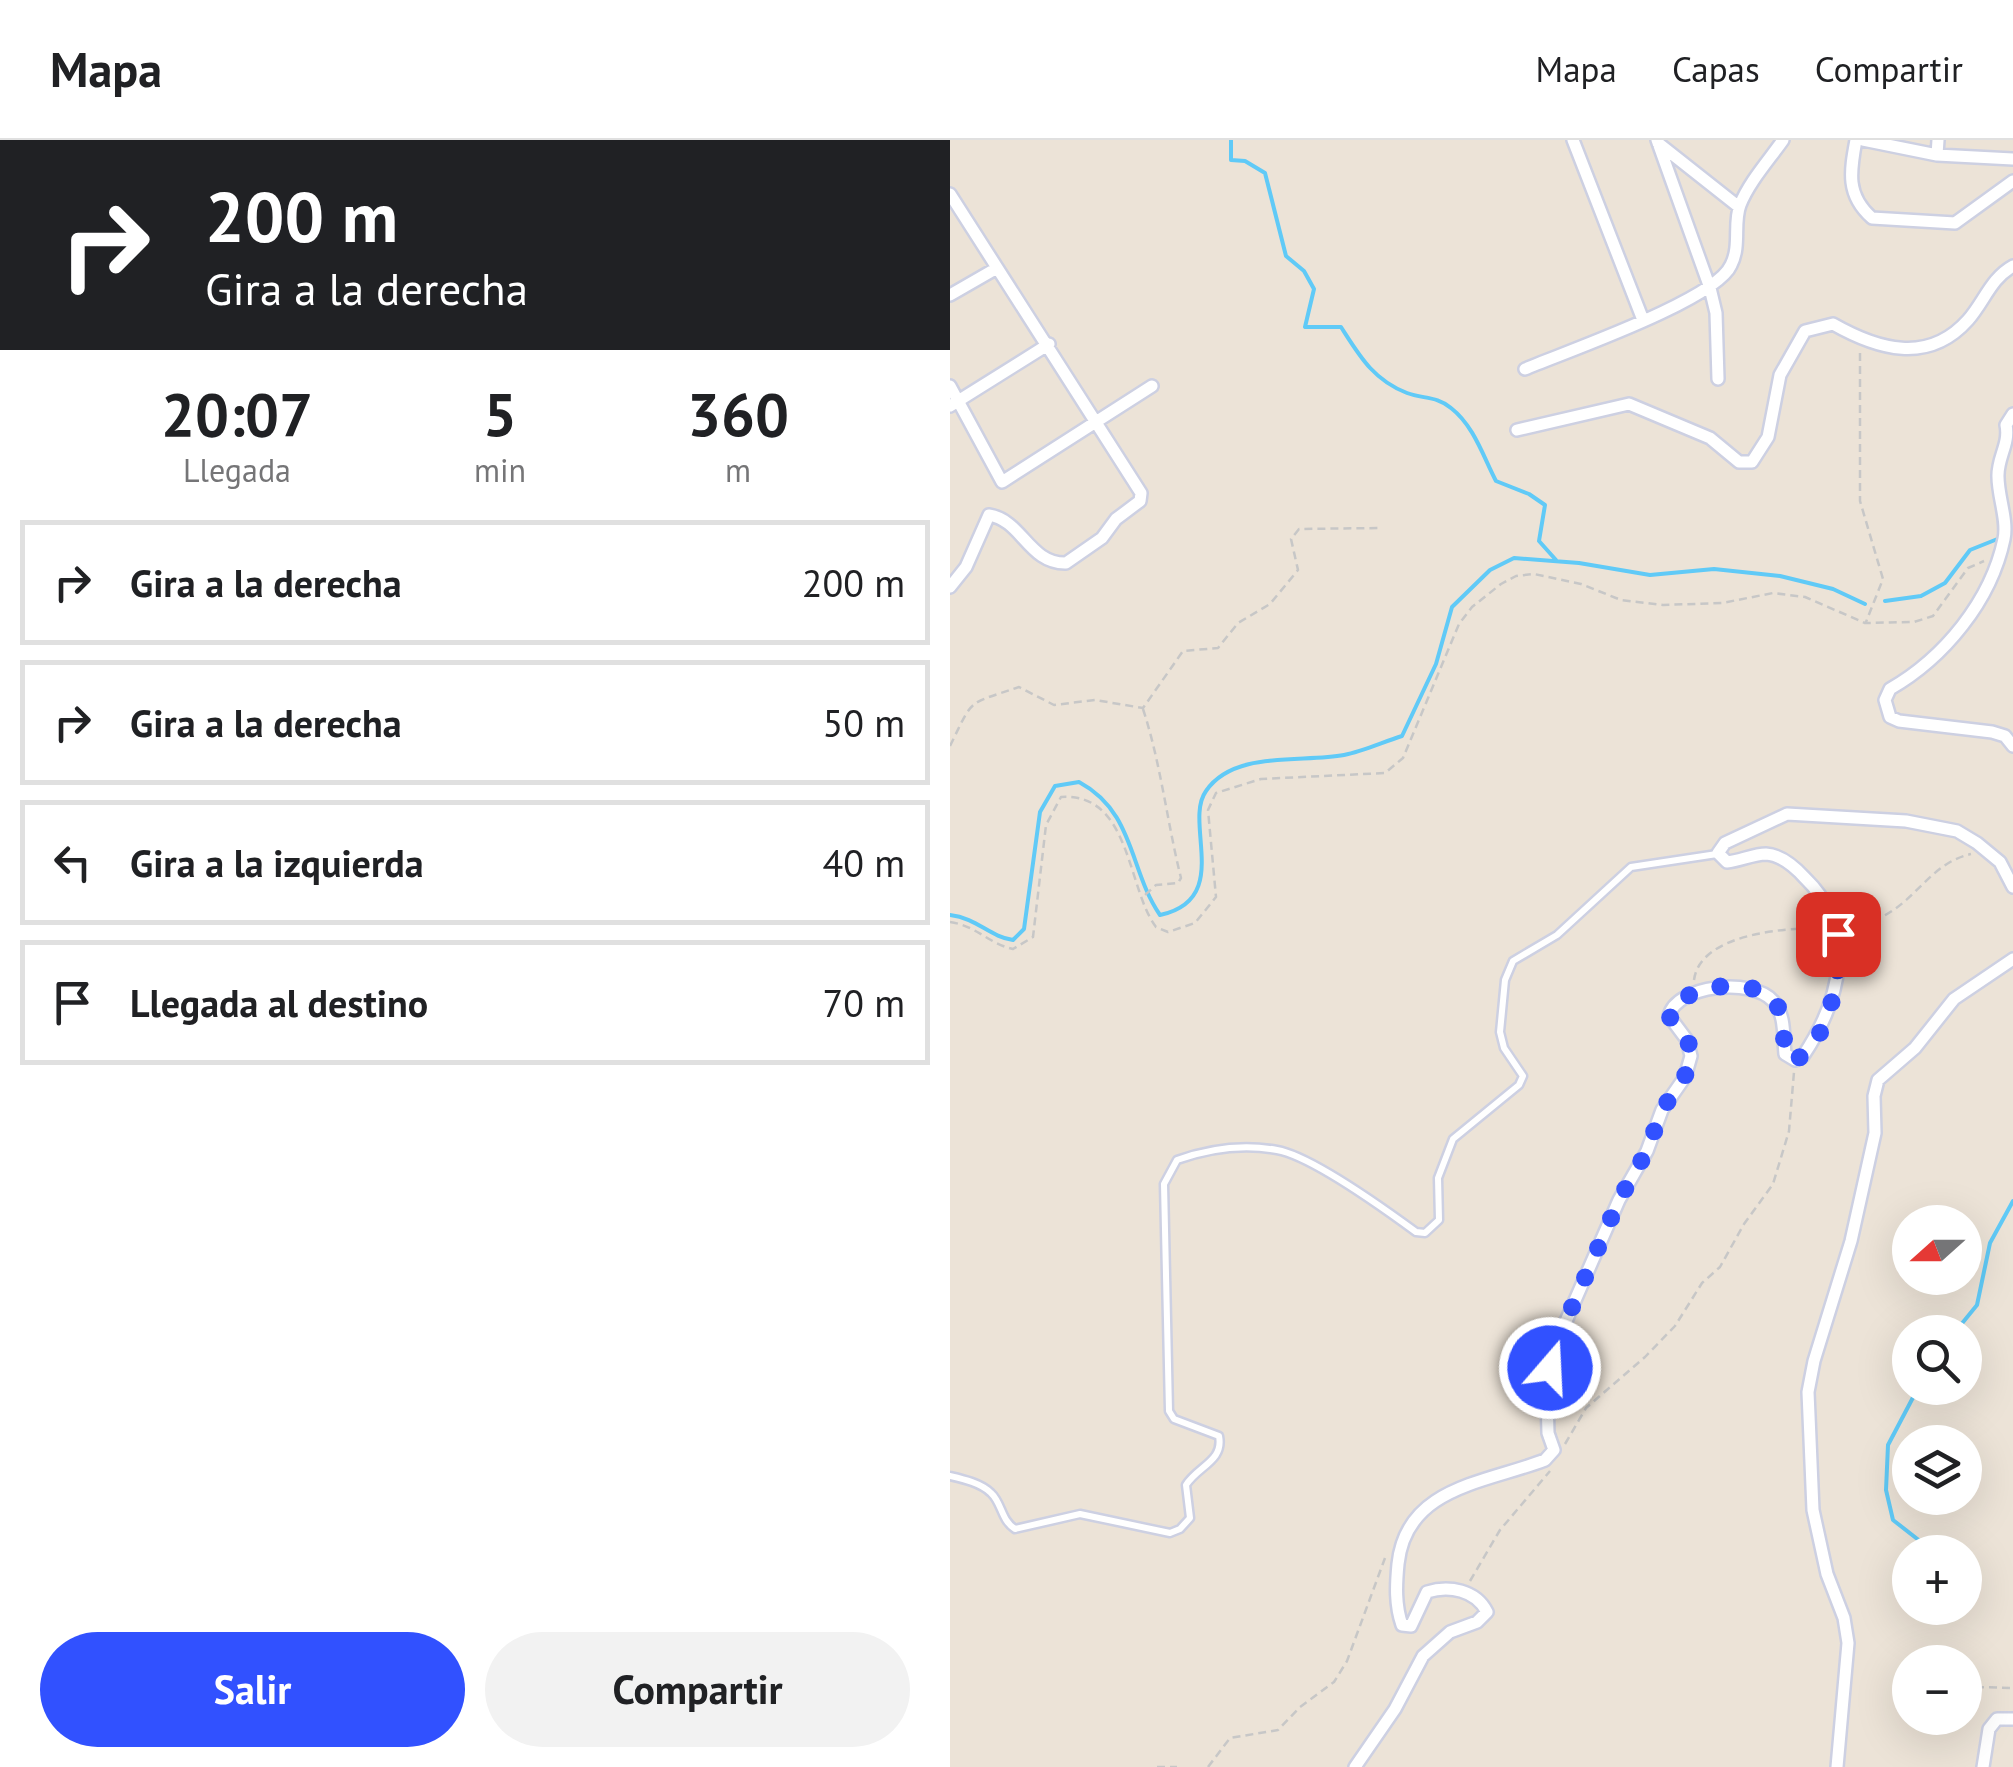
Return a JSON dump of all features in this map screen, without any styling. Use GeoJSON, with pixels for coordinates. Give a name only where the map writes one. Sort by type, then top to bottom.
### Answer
{"type":"FeatureCollection","features":[{"type":"Feature","properties":{"kind":"street"},"geometry":{"type":"LineString","coordinates":[[1573,140],[1643,320]]}},
{"type":"Feature","properties":{"kind":"street"},"geometry":{"type":"LineString","coordinates":[[1525,369],[1710,288],[1731,267],[1739,240],[1738,207],[1783,140]]}},
{"type":"Feature","properties":{"kind":"street"},"geometry":{"type":"LineString","coordinates":[[2006,140],[2008,158],[1938,155],[1860,140],[1850,177],[1854,196],[1872,218],[1956,223],[2013,181]]}},
{"type":"Feature","properties":{"kind":"street"},"geometry":{"type":"LineString","coordinates":[[1938,140],[1938,155]]}},
{"type":"Feature","properties":{"kind":"street"},"geometry":{"type":"LineString","coordinates":[[1657,141],[1738,207]]}},
{"type":"Feature","properties":{"kind":"street"},"geometry":{"type":"LineString","coordinates":[[1657,141],[1710,288],[1716,312],[1718,379]]}},
{"type":"Feature","properties":{"kind":"street"},"geometry":{"type":"LineString","coordinates":[[950,194],[1141,493],[1140,501],[1116,518],[1102,538],[1066,562],[1044,558],[1002,518],[989,516],[960,578],[950,587]]}},
{"type":"Feature","properties":{"kind":"street"},"geometry":{"type":"LineString","coordinates":[[1517,430],[1629,404],[1710,438],[1739,462],[1752,462],[1768,437],[1780,375],[1804,331],[1833,324],[1862,342],[1916,350],[1968,320],[2002,272],[2013,266]]}},
{"type":"Feature","properties":{"kind":"street"},"geometry":{"type":"LineString","coordinates":[[950,295],[997,268]]}},
{"type":"Feature","properties":{"kind":"street"},"geometry":{"type":"LineString","coordinates":[[955,403],[1049,344]]}},
{"type":"Feature","properties":{"kind":"street"},"geometry":{"type":"LineString","coordinates":[[950,386],[955,403],[1002,482],[1152,386]]}},
{"type":"Feature","properties":{"kind":"street"},"geometry":{"type":"LineString","coordinates":[[2013,414],[2006,426],[2011,443],[1998,476],[2005,535],[1999,555],[1958,635],[1890,689],[1885,700],[1890,718],[1992,732],[2005,736],[2013,746]]}},
{"type":"Feature","properties":{"kind":"street"},"geometry":{"type":"LineString","coordinates":[[1355,1767],[1395,1709],[1423,1656],[1450,1632],[1483,1618],[1484,1606],[1463,1591],[1439,1588],[1428,1592],[1411,1626],[1402,1626],[1396,1594],[1398,1561],[1404,1533],[1414,1516],[1463,1486],[1545,1460],[1558,1450],[1548,1433],[1547,1396],[1559,1337],[1619,1200],[1647,1151],[1662,1110],[1685,1076],[1691,1056],[1688,1040],[1669,1016],[1670,1010],[1698,993],[1724,987],[1742,986],[1758,991],[1777,1005],[1783,1020],[1785,1054],[1795,1060],[1817,1035],[1837,988],[1840,956],[1830,910],[1808,880],[1780,857],[1766,854],[1728,862],[1718,854],[1725,843],[1786,814],[1906,820],[1957,831],[1977,843],[2000,862],[2013,887]]}},
{"type":"Feature","properties":{"kind":"street"},"geometry":{"type":"LineString","coordinates":[[1837,1767],[1848,1642],[1844,1618],[1826,1574],[1813,1510],[1808,1392],[1814,1361],[1851,1240],[1876,1134],[1874,1096],[1878,1080],[1915,1048],[1954,999],[2013,959]]}},
{"type":"Feature","properties":{"kind":"street"},"geometry":{"type":"LineString","coordinates":[[1983,1767],[1989,1729],[1998,1719],[2013,1720]]}},
{"type":"Feature","properties":{"kind":"lane"},"geometry":{"type":"LineString","coordinates":[[950,1476],[969,1480],[992,1493],[1008,1525],[1015,1529],[1080,1514],[1170,1533],[1186,1524],[1190,1518],[1186,1484],[1216,1458],[1221,1446],[1219,1436],[1174,1419],[1169,1410],[1164,1184],[1178,1160],[1222,1148],[1279,1150],[1370,1198],[1416,1232],[1424,1233],[1439,1220],[1438,1178],[1454,1138],[1519,1085],[1523,1076],[1504,1048],[1500,1032],[1504,980],[1514,960],[1556,935],[1631,867],[1650,861],[1718,854]]}},
{"type":"Feature","properties":{"kind":"path"},"geometry":{"type":"LineString","coordinates":[[1862,342],[1858,361],[1862,418],[1860,501],[1883,579],[1865,623]]}},
{"type":"Feature","properties":{"kind":"path"},"geometry":{"type":"LineString","coordinates":[[1143,708],[1183,651],[1218,648],[1238,623],[1270,604],[1292,580],[1298,570],[1291,539],[1299,529],[1382,528]]}},
{"type":"Feature","properties":{"kind":"path"},"geometry":{"type":"LineString","coordinates":[[950,922],[983,932],[1000,946],[1013,949],[1032,937],[1046,825],[1061,797],[1075,796],[1102,812],[1124,845],[1151,920],[1168,932],[1195,923],[1214,902],[1216,883],[1208,810],[1216,793],[1261,779],[1385,773],[1404,758],[1459,624],[1472,607],[1516,576],[1554,576],[1621,600],[1663,605],[1722,604],[1774,593],[1805,597],[1865,623],[1914,622],[1933,616],[1968,568],[1999,555]]}},
{"type":"Feature","properties":{"kind":"path"},"geometry":{"type":"LineString","coordinates":[[950,746],[956,726],[971,703],[1019,686],[1054,705],[1095,700],[1143,708]]}},
{"type":"Feature","properties":{"kind":"path"},"geometry":{"type":"LineString","coordinates":[[1143,708],[1156,750],[1162,800],[1181,878],[1178,883],[1156,885],[1144,896]]}},
{"type":"Feature","properties":{"kind":"path"},"geometry":{"type":"LineString","coordinates":[[1463,1591],[1500,1530],[1546,1480],[1558,1450],[1586,1408],[1646,1357],[1675,1326],[1702,1283],[1720,1268],[1744,1224],[1774,1184],[1789,1131],[1795,1060]]}},
{"type":"Feature","properties":{"kind":"path"},"geometry":{"type":"LineString","coordinates":[[1208,1767],[1230,1738],[1278,1730],[1334,1682],[1347,1661],[1388,1550]]}},
{"type":"Feature","properties":{"kind":"path"},"geometry":{"type":"LineString","coordinates":[[1982,1687],[2013,1688]]}},
{"type":"Feature","properties":{"kind":"path"},"geometry":{"type":"LineString","coordinates":[[1156,1767],[1177,1767]]}},
{"type":"Feature","properties":{"kind":"waterway"},"geometry":{"type":"LineString","coordinates":[[1231,140],[1231,160],[1245,161],[1265,173],[1286,256],[1304,271],[1314,289],[1305,327],[1341,327],[1368,366],[1385,381],[1407,393],[1440,401],[1459,415],[1496,481],[1545,505],[1539,541],[1556,560]]}},
{"type":"Feature","properties":{"kind":"waterway"},"geometry":{"type":"LineString","coordinates":[[1885,601],[1921,596],[1945,583],[1970,550],[2000,538]]}},
{"type":"Feature","properties":{"kind":"waterway"},"geometry":{"type":"LineString","coordinates":[[950,915],[1013,940],[1024,929],[1040,812],[1055,786],[1079,782],[1097,794],[1121,825],[1160,915],[1182,906],[1195,893],[1201,877],[1200,805],[1218,778],[1251,764],[1344,755],[1402,736],[1436,664],[1452,607],[1490,570],[1514,558],[1579,563],[1650,575],[1714,569],[1780,576],[1833,589],[1865,604]]}},
{"type":"Feature","properties":{"kind":"waterway"},"geometry":{"type":"LineString","coordinates":[[1969,1315],[1977,1305],[1990,1243],[2013,1201]]}},
{"type":"Feature","properties":{"kind":"waterway"},"geometry":{"type":"LineString","coordinates":[[1909,1405],[1888,1445],[1886,1490],[1893,1520],[1912,1535]]}},
{"type":"Feature","properties":{"kind":"route"},"geometry":{"type":"LineString","coordinates":[[1550,1368],[1559,1337],[1619,1200],[1647,1151],[1662,1110],[1685,1076],[1691,1056],[1688,1040],[1669,1016],[1670,1010],[1674,1004],[1698,993],[1724,987],[1742,986],[1758,991],[1777,1005],[1783,1020],[1785,1054],[1795,1060],[1817,1035],[1837,988],[1838,934]]}}]}
